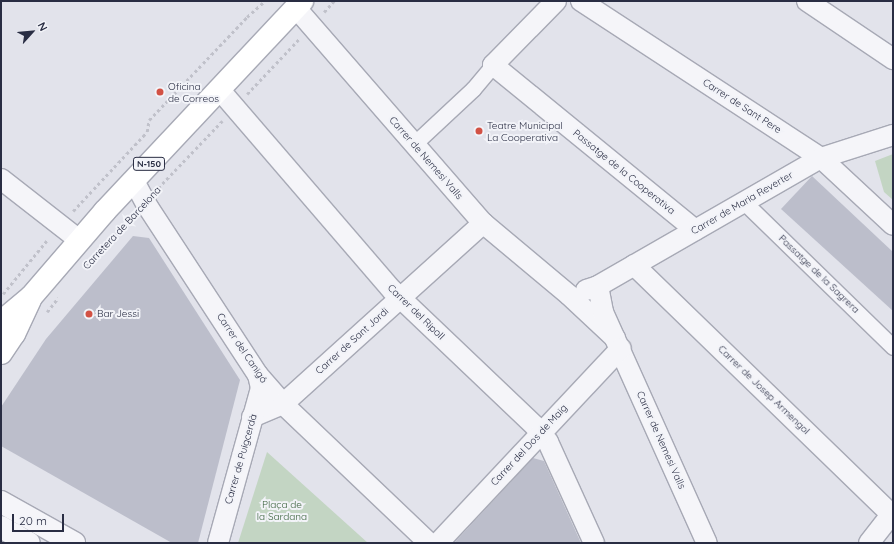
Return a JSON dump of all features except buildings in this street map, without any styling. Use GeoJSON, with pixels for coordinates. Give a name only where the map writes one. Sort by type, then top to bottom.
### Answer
{"type":"FeatureCollection","features":[{"type":"Feature","properties":{"kind":"main road","name":"N-150"},"geometry":{"type":"LineString","coordinates":[[1,322],[31,297],[79,240],[219,89],[296,3]]}},
{"type":"Feature","properties":{"kind":"main road","name":"N-150"},"geometry":{"type":"LineString","coordinates":[[1,353],[14,334],[31,297]]}},
{"type":"Feature","properties":{"kind":"street"},"geometry":{"type":"LineString","coordinates":[[414,144],[473,89],[493,65],[556,1]]}},
{"type":"Feature","properties":{"kind":"street","name":"Carrer de Sant Pere"},"geometry":{"type":"LineString","coordinates":[[581,1],[821,158],[893,225]]}},
{"type":"Feature","properties":{"kind":"street"},"geometry":{"type":"LineString","coordinates":[[807,1],[893,59]]}},
{"type":"Feature","properties":{"kind":"street","name":"Carrer de Nemesi Valls"},"geometry":{"type":"LineString","coordinates":[[296,3],[311,26],[483,223],[570,295],[618,343]]}},
{"type":"Feature","properties":{"kind":"street","name":"Passatge de la Cooperativa"},"geometry":{"type":"LineString","coordinates":[[493,65],[694,230]]}},
{"type":"Feature","properties":{"kind":"street","name":"Carrer del Ripoll"},"geometry":{"type":"LineString","coordinates":[[219,89],[400,297],[540,433],[556,460],[594,543]]}},
{"type":"Feature","properties":{"kind":"street","name":"Carrer de Maria Reverter"},"geometry":{"type":"LineString","coordinates":[[598,286],[821,158],[893,135]]}},
{"type":"Feature","properties":{"kind":"street"},"geometry":{"type":"LineString","coordinates":[[1,179],[79,240]]}},
{"type":"Feature","properties":{"kind":"street","name":"Carrer del Canigó"},"geometry":{"type":"LineString","coordinates":[[134,181],[145,202],[258,376],[283,404],[429,543]]}},
{"type":"Feature","properties":{"kind":"street","name":"Passatge de la Sagrera"},"geometry":{"type":"LineString","coordinates":[[744,202],[893,347]]}},
{"type":"Feature","properties":{"kind":"street","name":"Carrer de Sant Jordi"},"geometry":{"type":"LineString","coordinates":[[252,417],[283,404],[483,223]]}},
{"type":"Feature","properties":{"kind":"street","name":"Carrer de Josep Armengol"},"geometry":{"type":"LineString","coordinates":[[634,265],[892,514]]}},
{"type":"Feature","properties":{"kind":"street"},"geometry":{"type":"LineString","coordinates":[[570,295],[598,286]]}},
{"type":"Feature","properties":{"kind":"street","name":"Carrer de Nemesi Valls"},"geometry":{"type":"LineString","coordinates":[[598,286],[603,312],[707,543]]}},
{"type":"Feature","properties":{"kind":"street","name":"Carrer del Dos de Maig"},"geometry":{"type":"LineString","coordinates":[[438,543],[540,433],[618,343]]}},
{"type":"Feature","properties":{"kind":"street","name":"Carrer de Puigcerdà"},"geometry":{"type":"LineString","coordinates":[[218,543],[261,388],[258,376]]}},
{"type":"Feature","properties":{"kind":"street"},"geometry":{"type":"LineString","coordinates":[[1,502],[74,543]]}},
{"type":"Feature","properties":{"kind":"street"},"geometry":{"type":"LineString","coordinates":[[869,543],[892,514]]}},
{"type":"Feature","properties":{"kind":"street"},"geometry":{"type":"LineString","coordinates":[[1,528],[28,543]]}},
{"type":"Feature","properties":{"kind":"path"},"geometry":{"type":"LineString","coordinates":[[1,296],[59,225],[147,132],[149,120],[247,17],[265,1]]}},
{"type":"Feature","properties":{"kind":"path","name":"Carretera de Barcelona"},"geometry":{"type":"LineString","coordinates":[[80,272],[334,1]]}},
{"type":"Feature","properties":{"kind":"path"},"geometry":{"type":"LineString","coordinates":[[42,318],[61,295]]}},
{"type":"Feature","properties":{"kind":"green space"},"geometry":{"type":"Polygon","coordinates":[[[893,154],[893,200],[884,192],[875,161],[893,154]]]}},
{"type":"Feature","properties":{"kind":"green space","name":"Plaça de la Sardana"},"geometry":{"type":"Polygon","coordinates":[[[267,452],[368,543],[238,543],[267,452]]]}},
{"type":"Feature","properties":{"kind":"place","name":"Oficina de Correos"},"geometry":{"type":"Point","coordinates":[160,92]}},
{"type":"Feature","properties":{"kind":"place","name":"Teatre Municipal La Cooperativa"},"geometry":{"type":"Point","coordinates":[479,131]}},
{"type":"Feature","properties":{"kind":"place","name":"Bar Jessi"},"geometry":{"type":"Point","coordinates":[89,314]}}]}
